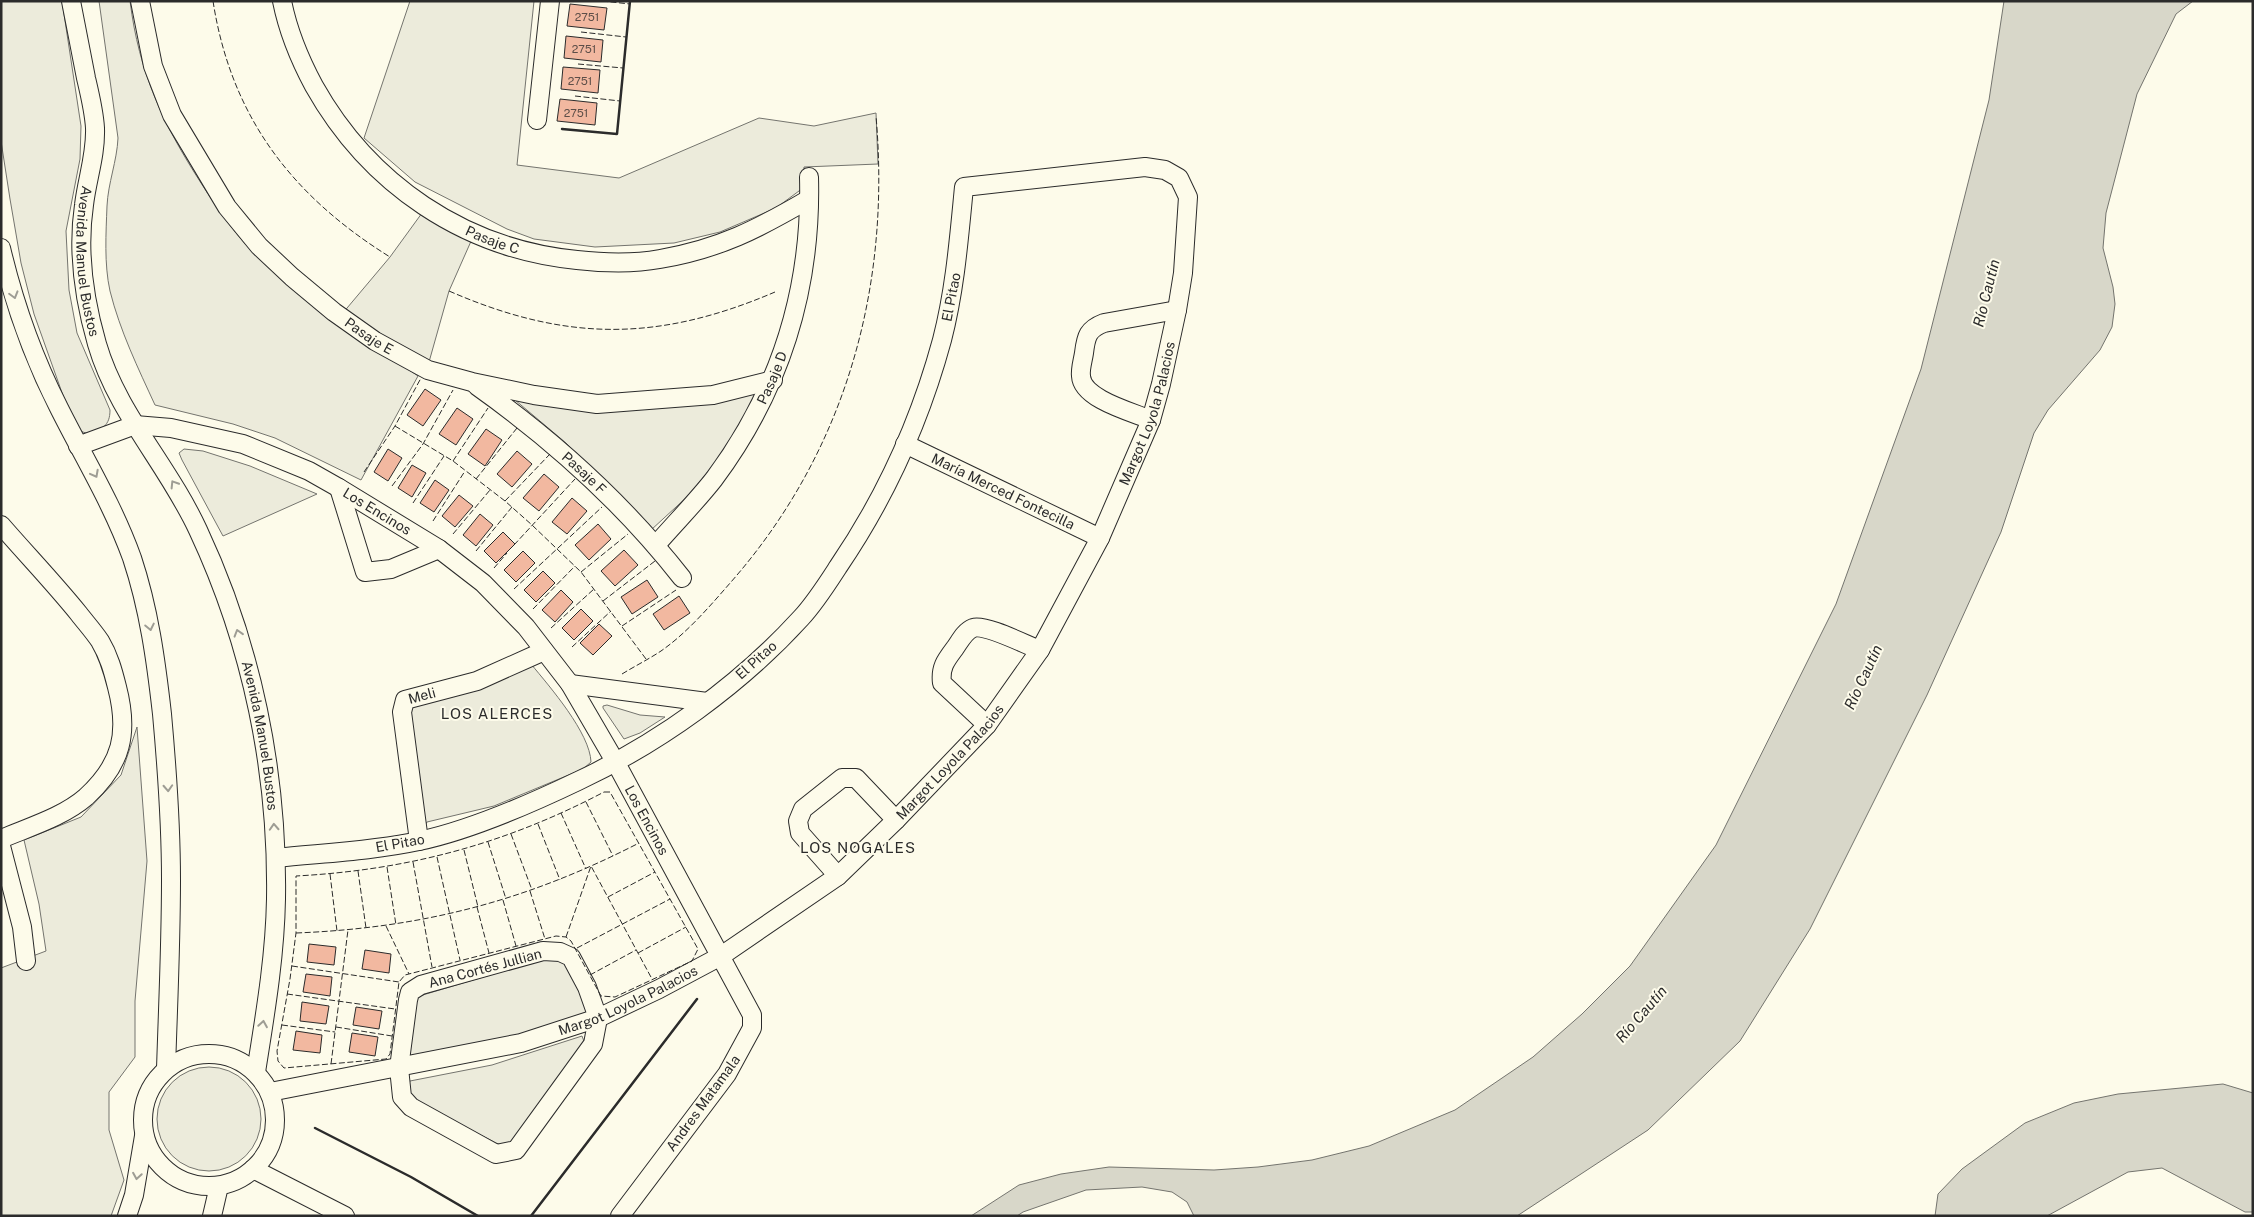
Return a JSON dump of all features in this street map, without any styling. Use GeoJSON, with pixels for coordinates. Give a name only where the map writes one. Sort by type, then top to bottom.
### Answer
{"type":"FeatureCollection","features":[{"type":"Feature","properties":{"kind":"street","name":"Avenida Manuel Bustos"},"geometry":{"type":"LineString","coordinates":[[71,1],[93,109],[95,128],[92,166],[82,224],[82,269],[85,293],[96,342],[104,368],[116,393],[134,425],[179,491],[213,563],[232,612],[245,654],[263,735],[273,811],[276,858],[273,945],[256,1072]]}},
{"type":"Feature","properties":{"kind":"street","name":"Pasaje E"},"geometry":{"type":"LineString","coordinates":[[140,1],[153,66],[172,115],[198,162],[227,206],[259,246],[292,277],[334,312],[375,341],[428,370],[472,382],[534,395],[597,404],[713,395],[773,380]]}},
{"type":"Feature","properties":{"kind":"street","name":"Pasaje C"},"geometry":{"type":"LineString","coordinates":[[282,1],[284,13],[303,64],[329,112],[362,154],[402,191],[432,211],[448,221],[497,243],[550,257],[604,263],[658,259],[719,244],[761,227],[809,199]]}},
{"type":"Feature","properties":{"kind":"street"},"geometry":{"type":"LineString","coordinates":[[537,120],[550,1]]}},
{"type":"Feature","properties":{"kind":"street","name":"Margot Loyola Palacios"},"geometry":{"type":"LineString","coordinates":[[270,1092],[521,1043],[598,1018],[659,989],[721,956],[838,876],[896,820],[987,726],[1040,650],[1100,538],[1151,420],[1177,310],[1188,197],[1179,178],[1165,170],[1145,167],[964,187]]}},
{"type":"Feature","properties":{"kind":"street","name":"Pasaje D"},"geometry":{"type":"LineString","coordinates":[[656,545],[713,480],[743,436],[773,380],[799,296],[808,232],[809,177]]}},
{"type":"Feature","properties":{"kind":"street","name":"El Pitao"},"geometry":{"type":"LineString","coordinates":[[276,858],[420,841],[491,819],[559,790],[616,763],[670,729],[707,702],[765,653],[801,618],[850,550],[888,483],[919,413],[942,339],[957,264],[964,187]]}},
{"type":"Feature","properties":{"kind":"street"},"geometry":{"type":"LineString","coordinates":[[1,248],[26,333],[58,406],[109,502],[127,546],[144,599],[155,655],[166,756],[172,880],[166,1069]]}},
{"type":"Feature","properties":{"kind":"street"},"geometry":{"type":"LineString","coordinates":[[1151,420],[1093,396],[1085,388],[1081,377],[1087,335],[1094,327],[1104,323],[1177,310]]}},
{"type":"Feature","properties":{"kind":"street","name":"Pasaje F"},"geometry":{"type":"LineString","coordinates":[[472,382],[556,445],[656,545],[682,578]]}},
{"type":"Feature","properties":{"kind":"street"},"geometry":{"type":"LineString","coordinates":[[78,446],[134,425]]}},
{"type":"Feature","properties":{"kind":"street","name":"Los Encinos"},"geometry":{"type":"LineString","coordinates":[[134,425],[171,428],[243,444],[292,464],[339,488],[439,549],[462,565],[506,604],[570,684],[616,763],[721,956]]}},
{"type":"Feature","properties":{"kind":"street","name":"María Merced Fontecilla"},"geometry":{"type":"LineString","coordinates":[[905,444],[1100,538]]}},
{"type":"Feature","properties":{"kind":"street"},"geometry":{"type":"LineString","coordinates":[[339,488],[365,572],[390,569],[439,549]]}},
{"type":"Feature","properties":{"kind":"street"},"geometry":{"type":"LineString","coordinates":[[1,525],[55,584],[99,640],[112,664],[124,712],[122,742],[114,762],[103,780],[85,798],[56,816],[1,839]]}},
{"type":"Feature","properties":{"kind":"street"},"geometry":{"type":"LineString","coordinates":[[987,726],[942,682],[940,673],[943,663],[967,632],[975,628],[986,629],[1040,650]]}},
{"type":"Feature","properties":{"kind":"street","name":"Meli"},"geometry":{"type":"LineString","coordinates":[[420,841],[402,712],[405,700],[477,681],[544,651]]}},
{"type":"Feature","properties":{"kind":"street"},"geometry":{"type":"LineString","coordinates":[[570,684],[707,702]]}},
{"type":"Feature","properties":{"kind":"street"},"geometry":{"type":"LineString","coordinates":[[838,876],[800,833],[798,821],[803,809],[842,778],[856,778],[896,820]]}},
{"type":"Feature","properties":{"kind":"street"},"geometry":{"type":"LineString","coordinates":[[1,846],[22,927],[26,961]]}},
{"type":"Feature","properties":{"kind":"street","name":"Ana Cortés Jullian"},"geometry":{"type":"LineString","coordinates":[[399,1068],[410,992],[421,985],[544,951],[560,952],[571,957],[587,988],[598,1018]]}},
{"type":"Feature","properties":{"kind":"street","name":"Andres Matamala"},"geometry":{"type":"LineString","coordinates":[[620,1216],[726,1074],[752,1028],[752,1015],[721,956]]}},
{"type":"Feature","properties":{"kind":"street"},"geometry":{"type":"LineString","coordinates":[[399,1068],[402,1097],[411,1107],[496,1154],[507,1153],[516,1150],[593,1044],[598,1018]]}},
{"type":"Feature","properties":{"kind":"street"},"geometry":{"type":"LineString","coordinates":[[127,1216],[134,1196],[144,1136],[142,1111],[150,1088],[166,1069],[187,1056],[211,1053],[236,1058],[256,1072],[270,1092],[276,1116],[273,1140],[261,1162],[242,1178],[219,1186],[194,1185],[172,1175],[154,1158],[144,1136]]}},
{"type":"Feature","properties":{"kind":"street"},"geometry":{"type":"LineString","coordinates":[[253,1169],[345,1216]]}},
{"type":"Feature","properties":{"kind":"street"},"geometry":{"type":"LineString","coordinates":[[212,1216],[219,1186]]}},
{"type":"Feature","properties":{"kind":"shaded area"},"geometry":{"type":"Polygon","coordinates":[[[1,1],[62,1],[81,126],[80,159],[66,231],[69,290],[77,333],[110,410],[107,423],[89,434],[80,431],[71,418],[34,314],[21,263],[1,141],[1,1]]]}},
{"type":"Feature","properties":{"kind":"shaded area"},"geometry":{"type":"Polygon","coordinates":[[[99,1],[130,1],[134,27],[146,75],[164,118],[187,161],[237,234],[262,261],[298,292],[418,376],[361,480],[275,438],[233,424],[155,405],[124,335],[108,281],[106,248],[107,206],[118,138],[99,1]]]}},
{"type":"Feature","properties":{"kind":"shaded area"},"geometry":{"type":"Polygon","coordinates":[[[410,1],[534,1],[517,165],[619,178],[759,118],[814,126],[876,113],[878,164],[804,167],[803,188],[776,208],[720,232],[674,243],[595,247],[534,239],[507,229],[415,182],[364,138],[410,1]]]}},
{"type":"Feature","properties":{"kind":"shaded area"},"geometry":{"type":"Polygon","coordinates":[[[422,213],[472,239],[449,291],[429,362],[342,314],[390,257],[422,213]]]}},
{"type":"Feature","properties":{"kind":"shaded area"},"geometry":{"type":"Polygon","coordinates":[[[761,389],[731,444],[688,496],[651,530],[566,443],[515,400],[590,411],[761,389]]]}},
{"type":"Feature","properties":{"kind":"shaded area"},"geometry":{"type":"Polygon","coordinates":[[[184,449],[203,451],[250,466],[317,494],[223,536],[182,460],[179,453],[184,449]]]}},
{"type":"Feature","properties":{"kind":"shaded area"},"geometry":{"type":"Polygon","coordinates":[[[531,664],[577,724],[589,750],[591,762],[583,769],[494,806],[427,822],[425,825],[409,709],[417,704],[531,664]]]}},
{"type":"Feature","properties":{"kind":"shaded area"},"geometry":{"type":"Polygon","coordinates":[[[607,705],[640,715],[665,717],[640,733],[624,739],[603,708],[603,706],[607,705]]]}},
{"type":"Feature","properties":{"kind":"shaded area"},"geometry":{"type":"Polygon","coordinates":[[[137,727],[147,861],[135,1001],[135,1057],[109,1092],[109,1130],[124,1180],[111,1216],[1,1216],[1,968],[46,951],[39,904],[24,840],[81,817],[121,775],[137,727]]]}},
{"type":"Feature","properties":{"kind":"shaded area"},"geometry":{"type":"Polygon","coordinates":[[[550,957],[562,959],[573,976],[588,1011],[582,1015],[511,1038],[412,1058],[406,1049],[416,997],[550,957]]]}},
{"type":"Feature","properties":{"kind":"shaded area"},"geometry":{"type":"Polygon","coordinates":[[[582,1036],[585,1044],[513,1144],[504,1146],[496,1143],[407,1097],[405,1091],[410,1081],[492,1065],[582,1036]]]}},
{"type":"Feature","properties":{"kind":"shaded area"},"geometry":{"type":"Polygon","coordinates":[[[209,1067],[229,1071],[246,1082],[257,1099],[261,1119],[257,1139],[246,1156],[229,1167],[209,1171],[189,1167],[172,1156],[161,1139],[157,1119],[161,1099],[172,1082],[189,1071],[209,1067]]]}},
{"type":"Feature","properties":{"kind":"water","name":"Río Cautín"},"geometry":{"type":"Polygon","coordinates":[[[2004,1],[2193,1],[2176,14],[2137,94],[2106,213],[2103,248],[2113,287],[2115,304],[2112,327],[2100,350],[2048,410],[2034,433],[2001,532],[1927,695],[1810,929],[1740,1041],[1648,1130],[1517,1216],[1194,1216],[1187,1202],[1172,1192],[1142,1187],[1086,1190],[1023,1212],[1017,1216],[971,1216],[1019,1185],[1061,1174],[1109,1167],[1214,1170],[1258,1167],[1312,1160],[1369,1146],[1455,1110],[1533,1057],[1582,1014],[1630,966],[1716,845],[1836,604],[1921,369],[1989,100],[2004,1]]]}},
{"type":"Feature","properties":{"kind":"water"},"geometry":{"type":"Polygon","coordinates":[[[2223,1084],[2253,1093],[2253,1212],[2245,1212],[2162,1168],[2128,1172],[2047,1216],[1935,1216],[1938,1194],[1962,1169],[2025,1123],[2074,1103],[2118,1094],[2223,1084]]]}},
{"type":"Feature","properties":{"kind":"building"},"geometry":{"type":"Polygon","coordinates":[[[570,4],[607,8],[604,30],[567,26],[570,4]]]}},
{"type":"Feature","properties":{"kind":"building"},"geometry":{"type":"Polygon","coordinates":[[[566,36],[603,40],[601,62],[564,58],[566,36]]]}},
{"type":"Feature","properties":{"kind":"building"},"geometry":{"type":"Polygon","coordinates":[[[563,67],[600,70],[598,93],[561,89],[563,67]]]}},
{"type":"Feature","properties":{"kind":"building"},"geometry":{"type":"Polygon","coordinates":[[[560,99],[597,103],[595,125],[557,121],[560,99]]]}},
{"type":"Feature","properties":{"kind":"building"},"geometry":{"type":"Polygon","coordinates":[[[425,389],[441,400],[423,426],[407,415],[425,389]]]}},
{"type":"Feature","properties":{"kind":"building"},"geometry":{"type":"Polygon","coordinates":[[[457,408],[473,419],[456,445],[439,434],[457,408]]]}},
{"type":"Feature","properties":{"kind":"building"},"geometry":{"type":"Polygon","coordinates":[[[486,429],[502,440],[485,466],[468,454],[486,429]]]}},
{"type":"Feature","properties":{"kind":"building"},"geometry":{"type":"Polygon","coordinates":[[[388,449],[402,458],[388,481],[374,472],[388,449]]]}},
{"type":"Feature","properties":{"kind":"building"},"geometry":{"type":"Polygon","coordinates":[[[517,451],[532,464],[512,487],[497,474],[517,451]]]}},
{"type":"Feature","properties":{"kind":"building"},"geometry":{"type":"Polygon","coordinates":[[[412,465],[426,473],[412,497],[398,488],[412,465]]]}},
{"type":"Feature","properties":{"kind":"building"},"geometry":{"type":"Polygon","coordinates":[[[544,474],[559,487],[539,511],[523,498],[544,474]]]}},
{"type":"Feature","properties":{"kind":"building"},"geometry":{"type":"Polygon","coordinates":[[[435,480],[449,490],[434,512],[420,503],[435,480]]]}},
{"type":"Feature","properties":{"kind":"building"},"geometry":{"type":"Polygon","coordinates":[[[459,495],[473,506],[455,527],[442,516],[459,495]]]}},
{"type":"Feature","properties":{"kind":"building"},"geometry":{"type":"Polygon","coordinates":[[[572,498],[587,511],[567,534],[552,522],[572,498]]]}},
{"type":"Feature","properties":{"kind":"building"},"geometry":{"type":"Polygon","coordinates":[[[480,514],[493,525],[476,546],[463,535],[480,514]]]}},
{"type":"Feature","properties":{"kind":"building"},"geometry":{"type":"Polygon","coordinates":[[[598,524],[611,539],[589,560],[575,545],[598,524]]]}},
{"type":"Feature","properties":{"kind":"building"},"geometry":{"type":"Polygon","coordinates":[[[503,532],[515,544],[496,563],[484,551],[503,532]]]}},
{"type":"Feature","properties":{"kind":"building"},"geometry":{"type":"Polygon","coordinates":[[[624,550],[638,565],[615,586],[601,571],[624,550]]]}},
{"type":"Feature","properties":{"kind":"building"},"geometry":{"type":"Polygon","coordinates":[[[523,551],[535,563],[516,582],[504,570],[523,551]]]}},
{"type":"Feature","properties":{"kind":"building"},"geometry":{"type":"Polygon","coordinates":[[[543,571],[555,583],[536,602],[524,590],[543,571]]]}},
{"type":"Feature","properties":{"kind":"building"},"geometry":{"type":"Polygon","coordinates":[[[647,580],[658,597],[632,614],[621,597],[647,580]]]}},
{"type":"Feature","properties":{"kind":"building"},"geometry":{"type":"Polygon","coordinates":[[[561,590],[573,602],[555,622],[542,610],[561,590]]]}},
{"type":"Feature","properties":{"kind":"building"},"geometry":{"type":"Polygon","coordinates":[[[679,596],[690,613],[664,630],[653,614],[679,596]]]}},
{"type":"Feature","properties":{"kind":"building"},"geometry":{"type":"Polygon","coordinates":[[[581,609],[593,621],[574,640],[562,628],[581,609]]]}},
{"type":"Feature","properties":{"kind":"building"},"geometry":{"type":"Polygon","coordinates":[[[599,624],[612,636],[593,655],[580,643],[599,624]]]}},
{"type":"Feature","properties":{"kind":"building"},"geometry":{"type":"Polygon","coordinates":[[[309,944],[336,947],[334,965],[307,962],[309,944]]]}},
{"type":"Feature","properties":{"kind":"building"},"geometry":{"type":"Polygon","coordinates":[[[365,950],[391,954],[389,973],[362,969],[365,950]]]}},
{"type":"Feature","properties":{"kind":"building"},"geometry":{"type":"Polygon","coordinates":[[[306,974],[332,977],[330,996],[303,992],[306,974]]]}},
{"type":"Feature","properties":{"kind":"building"},"geometry":{"type":"Polygon","coordinates":[[[302,1002],[329,1006],[326,1024],[300,1021],[302,1002]]]}},
{"type":"Feature","properties":{"kind":"building"},"geometry":{"type":"Polygon","coordinates":[[[356,1007],[382,1011],[379,1029],[353,1025],[356,1007]]]}},
{"type":"Feature","properties":{"kind":"building"},"geometry":{"type":"Polygon","coordinates":[[[296,1031],[322,1035],[320,1053],[293,1050],[296,1031]]]}},
{"type":"Feature","properties":{"kind":"building"},"geometry":{"type":"Polygon","coordinates":[[[352,1033],[378,1037],[375,1056],[349,1052],[352,1033]]]}},
{"type":"Feature","properties":{"kind":"fence"},"geometry":{"type":"LineString","coordinates":[[213,1],[222,43],[234,81],[251,117],[272,150],[296,180],[324,208],[355,233],[390,257]]}},
{"type":"Feature","properties":{"kind":"fence"},"geometry":{"type":"LineString","coordinates":[[602,1],[630,4]]}},
{"type":"Feature","properties":{"kind":"fence"},"geometry":{"type":"LineString","coordinates":[[581,32],[626,37]]}},
{"type":"Feature","properties":{"kind":"fence"},"geometry":{"type":"LineString","coordinates":[[578,64],[623,68]]}},
{"type":"Feature","properties":{"kind":"fence"},"geometry":{"type":"LineString","coordinates":[[575,96],[620,101]]}},
{"type":"Feature","properties":{"kind":"fence"},"geometry":{"type":"LineString","coordinates":[[622,674],[661,651],[680,636],[731,582],[771,531],[804,478],[831,422],[852,364],[867,304],[876,243],[879,180],[876,116]]}},
{"type":"Feature","properties":{"kind":"fence"},"geometry":{"type":"LineString","coordinates":[[449,291],[492,308],[533,320],[573,327],[612,329],[651,327],[691,320],[732,308],[775,292]]}},
{"type":"Feature","properties":{"kind":"fence"},"geometry":{"type":"LineString","coordinates":[[364,472],[395,426],[421,378]]}},
{"type":"Feature","properties":{"kind":"fence"},"geometry":{"type":"LineString","coordinates":[[392,486],[423,444],[453,390]]}},
{"type":"Feature","properties":{"kind":"fence"},"geometry":{"type":"LineString","coordinates":[[453,461],[488,408]]}},
{"type":"Feature","properties":{"kind":"fence"},"geometry":{"type":"LineString","coordinates":[[395,426],[453,461],[505,501],[532,525],[581,572],[646,659]]}},
{"type":"Feature","properties":{"kind":"fence"},"geometry":{"type":"LineString","coordinates":[[476,479],[517,428]]}},
{"type":"Feature","properties":{"kind":"fence"},"geometry":{"type":"LineString","coordinates":[[505,501],[550,454]]}},
{"type":"Feature","properties":{"kind":"fence"},"geometry":{"type":"LineString","coordinates":[[413,503],[444,456]]}},
{"type":"Feature","properties":{"kind":"fence"},"geometry":{"type":"LineString","coordinates":[[433,521],[465,471]]}},
{"type":"Feature","properties":{"kind":"fence"},"geometry":{"type":"LineString","coordinates":[[514,545],[575,479]]}},
{"type":"Feature","properties":{"kind":"fence"},"geometry":{"type":"LineString","coordinates":[[453,534],[490,490]]}},
{"type":"Feature","properties":{"kind":"fence"},"geometry":{"type":"LineString","coordinates":[[476,551],[512,507]]}},
{"type":"Feature","properties":{"kind":"fence"},"geometry":{"type":"LineString","coordinates":[[514,589],[602,507]]}},
{"type":"Feature","properties":{"kind":"fence"},"geometry":{"type":"LineString","coordinates":[[581,572],[628,534]]}},
{"type":"Feature","properties":{"kind":"fence"},"geometry":{"type":"LineString","coordinates":[[494,568],[507,553]]}},
{"type":"Feature","properties":{"kind":"fence"},"geometry":{"type":"LineString","coordinates":[[603,601],[655,561]]}},
{"type":"Feature","properties":{"kind":"fence"},"geometry":{"type":"LineString","coordinates":[[533,609],[575,566]]}},
{"type":"Feature","properties":{"kind":"fence"},"geometry":{"type":"LineString","coordinates":[[551,628],[594,589]]}},
{"type":"Feature","properties":{"kind":"fence"},"geometry":{"type":"LineString","coordinates":[[622,626],[676,590]]}},
{"type":"Feature","properties":{"kind":"fence"},"geometry":{"type":"LineString","coordinates":[[572,647],[611,611]]}},
{"type":"Feature","properties":{"kind":"fence"},"geometry":{"type":"LineString","coordinates":[[604,792],[610,792],[698,949],[692,961],[615,997],[601,996],[571,941],[566,937],[556,936],[405,975],[399,982],[390,1054],[386,1059],[284,1068],[278,1061],[277,1051],[296,933],[296,876],[377,868],[455,851],[493,840],[530,826],[604,792]]}},
{"type":"Feature","properties":{"kind":"fence"},"geometry":{"type":"LineString","coordinates":[[586,802],[613,856]]}},
{"type":"Feature","properties":{"kind":"fence"},"geometry":{"type":"LineString","coordinates":[[561,813],[586,869]]}},
{"type":"Feature","properties":{"kind":"fence"},"geometry":{"type":"LineString","coordinates":[[538,824],[560,880]]}},
{"type":"Feature","properties":{"kind":"fence"},"geometry":{"type":"LineString","coordinates":[[511,834],[532,890]]}},
{"type":"Feature","properties":{"kind":"fence"},"geometry":{"type":"LineString","coordinates":[[488,842],[506,899]]}},
{"type":"Feature","properties":{"kind":"fence"},"geometry":{"type":"LineString","coordinates":[[296,933],[387,925],[430,918],[472,908],[514,896],[555,881],[639,843]]}},
{"type":"Feature","properties":{"kind":"fence"},"geometry":{"type":"LineString","coordinates":[[464,850],[478,907]]}},
{"type":"Feature","properties":{"kind":"fence"},"geometry":{"type":"LineString","coordinates":[[437,857],[460,960]]}},
{"type":"Feature","properties":{"kind":"fence"},"geometry":{"type":"LineString","coordinates":[[413,862],[432,967]]}},
{"type":"Feature","properties":{"kind":"fence"},"geometry":{"type":"LineString","coordinates":[[566,937],[591,866],[652,979]]}},
{"type":"Feature","properties":{"kind":"fence"},"geometry":{"type":"LineString","coordinates":[[387,867],[396,925]]}},
{"type":"Feature","properties":{"kind":"fence"},"geometry":{"type":"LineString","coordinates":[[358,871],[366,928]]}},
{"type":"Feature","properties":{"kind":"fence"},"geometry":{"type":"LineString","coordinates":[[608,897],[655,872]]}},
{"type":"Feature","properties":{"kind":"fence"},"geometry":{"type":"LineString","coordinates":[[330,874],[337,931]]}},
{"type":"Feature","properties":{"kind":"fence"},"geometry":{"type":"LineString","coordinates":[[530,891],[545,939]]}},
{"type":"Feature","properties":{"kind":"fence"},"geometry":{"type":"LineString","coordinates":[[577,948],[670,899]]}},
{"type":"Feature","properties":{"kind":"fence"},"geometry":{"type":"LineString","coordinates":[[503,900],[516,946]]}},
{"type":"Feature","properties":{"kind":"fence"},"geometry":{"type":"LineString","coordinates":[[477,907],[489,953]]}},
{"type":"Feature","properties":{"kind":"fence"},"geometry":{"type":"LineString","coordinates":[[386,926],[409,974]]}},
{"type":"Feature","properties":{"kind":"fence"},"geometry":{"type":"LineString","coordinates":[[638,953],[686,927]]}},
{"type":"Feature","properties":{"kind":"fence"},"geometry":{"type":"LineString","coordinates":[[331,1064],[348,930]]}},
{"type":"Feature","properties":{"kind":"fence"},"geometry":{"type":"LineString","coordinates":[[590,975],[636,950]]}},
{"type":"Feature","properties":{"kind":"fence"},"geometry":{"type":"LineString","coordinates":[[292,966],[399,982]]}},
{"type":"Feature","properties":{"kind":"fence"},"geometry":{"type":"LineString","coordinates":[[287,994],[395,1009]]}},
{"type":"Feature","properties":{"kind":"fence"},"geometry":{"type":"LineString","coordinates":[[282,1025],[335,1032]]}},
{"type":"Feature","properties":{"kind":"fence"},"geometry":{"type":"LineString","coordinates":[[336,1027],[392,1036]]}},
{"type":"Feature","properties":{"kind":"wall"},"geometry":{"type":"LineString","coordinates":[[562,129],[617,134],[630,1]]}},
{"type":"Feature","properties":{"kind":"wall"},"geometry":{"type":"LineString","coordinates":[[531,1216],[697,999]]}},
{"type":"Feature","properties":{"kind":"wall"},"geometry":{"type":"LineString","coordinates":[[315,1128],[411,1177],[478,1216]]}},
{"type":"Feature","properties":{"kind":"district","name":"LOS ALERCES"},"geometry":{"type":"Point","coordinates":[497,713]}},
{"type":"Feature","properties":{"kind":"district","name":"LOS NOGALES"},"geometry":{"type":"Point","coordinates":[858,847]}}]}
